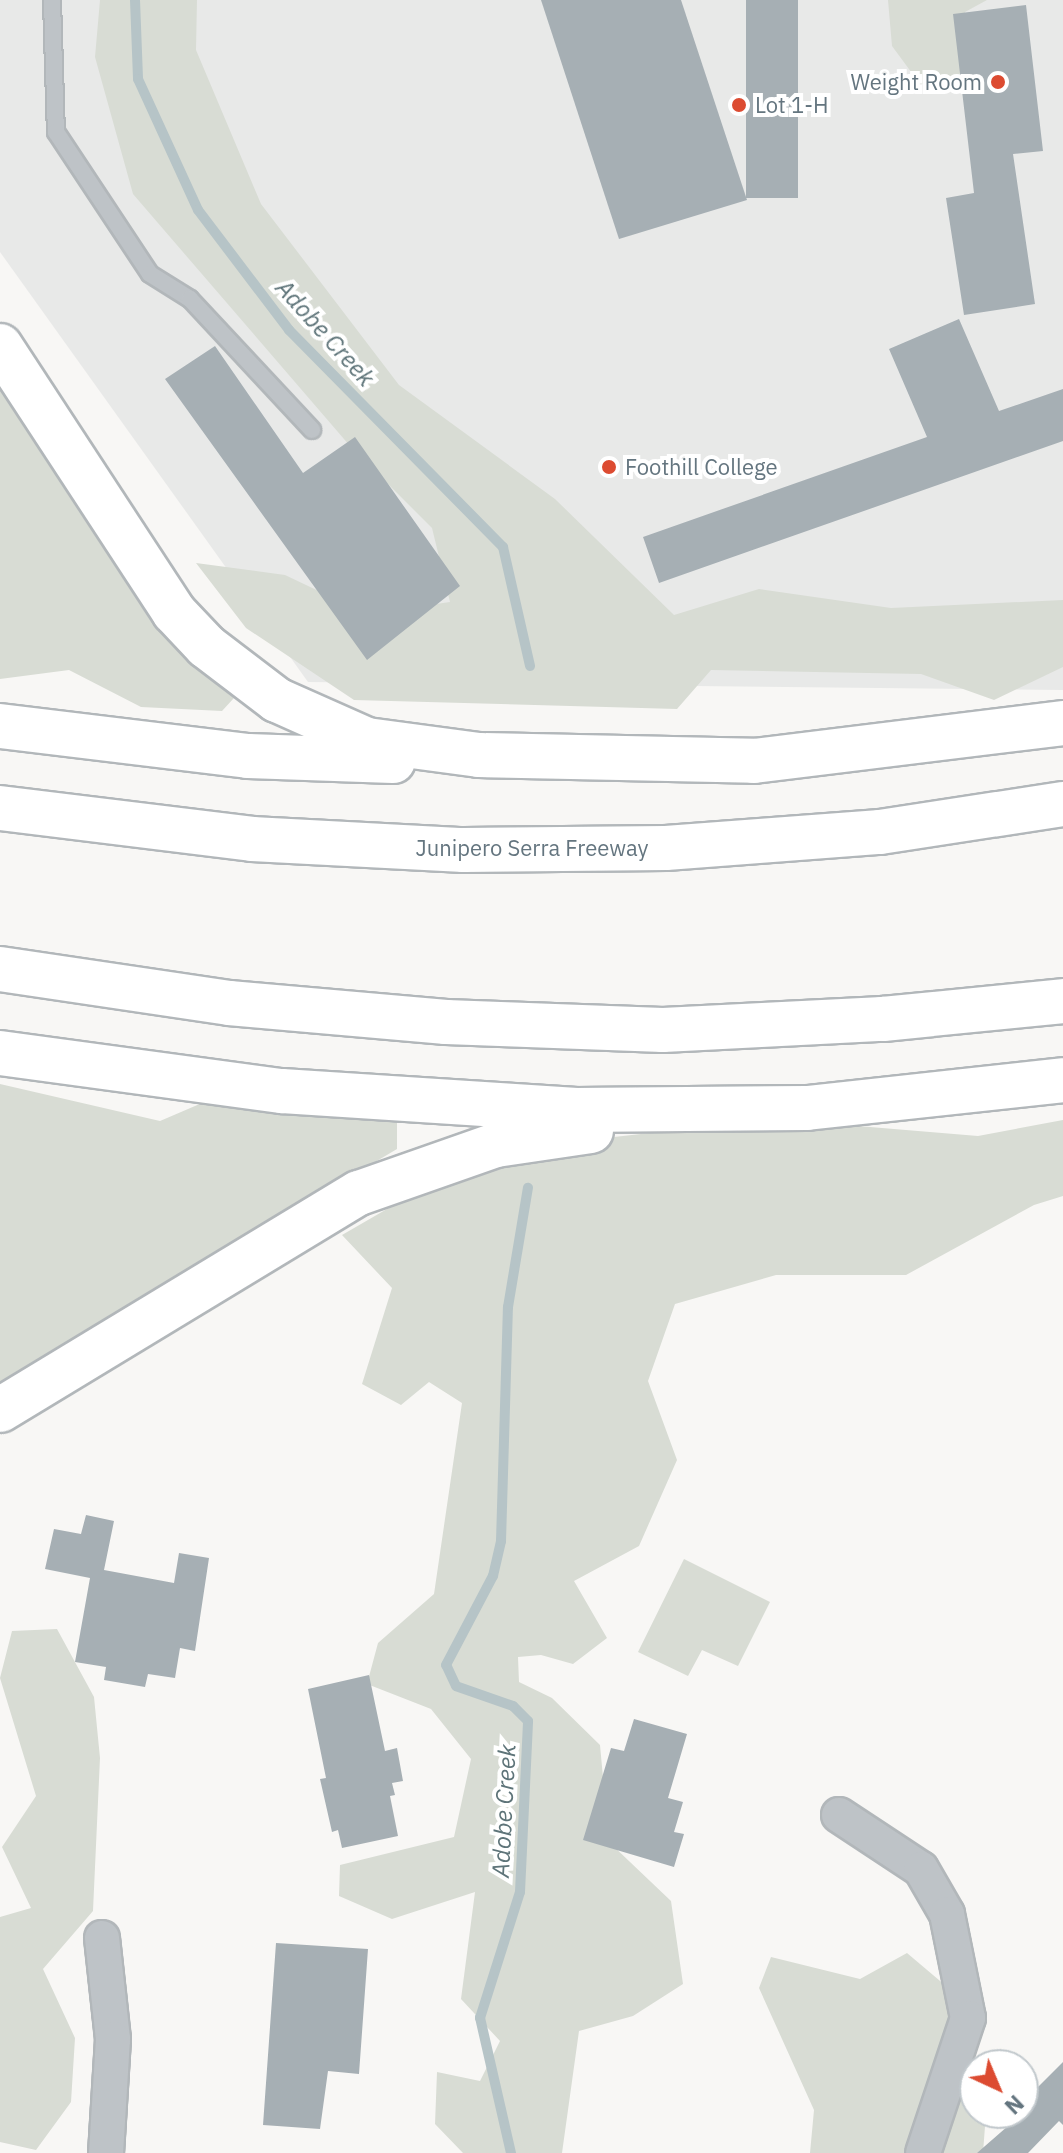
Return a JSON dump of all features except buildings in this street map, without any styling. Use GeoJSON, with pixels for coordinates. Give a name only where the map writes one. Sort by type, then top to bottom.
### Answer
{"type":"FeatureCollection","features":[{"type":"Feature","properties":{"kind":"highway"},"geometry":{"type":"LineString","coordinates":[[0,346],[147,574],[206,646],[277,700],[322,724],[367,740],[479,755]]}},
{"type":"Feature","properties":{"kind":"highway"},"geometry":{"type":"LineString","coordinates":[[0,726],[248,756],[362,762],[479,755],[754,761],[1063,723]]}},
{"type":"Feature","properties":{"kind":"highway","name":"Junipero Serra Freeway"},"geometry":{"type":"LineString","coordinates":[[0,808],[252,839],[479,850],[666,848],[880,832],[1063,804]]}},
{"type":"Feature","properties":{"kind":"highway"},"geometry":{"type":"LineString","coordinates":[[0,969],[229,1003],[446,1022],[663,1030],[883,1019],[1063,1001]]}},
{"type":"Feature","properties":{"kind":"highway"},"geometry":{"type":"LineString","coordinates":[[0,1053],[382,1101],[576,1110],[807,1108]]}},
{"type":"Feature","properties":{"kind":"highway"},"geometry":{"type":"LineString","coordinates":[[0,1410],[300,1225],[424,1166],[574,1133],[1063,1080]]}},
{"type":"Feature","properties":{"kind":"street"},"geometry":{"type":"LineString","coordinates":[[839,1815],[921,1869],[947,1914],[968,2018],[923,2153]]}},
{"type":"Feature","properties":{"kind":"street"},"geometry":{"type":"LineString","coordinates":[[102,1938],[113,2039],[106,2153]]}},
{"type":"Feature","properties":{"kind":"lane"},"geometry":{"type":"LineString","coordinates":[[52,0],[56,132],[150,274],[190,299],[312,430]]}},
{"type":"Feature","properties":{"kind":"shaded area","name":"Foothill College"},"geometry":{"type":"Polygon","coordinates":[[[0,0],[1063,0],[1063,690],[308,682],[0,252],[0,0]]]}},
{"type":"Feature","properties":{"kind":"shaded area"},"geometry":{"type":"Polygon","coordinates":[[[100,0],[197,0],[196,50],[261,204],[399,385],[555,499],[674,615],[759,589],[891,608],[1063,600],[1063,667],[994,700],[921,674],[711,670],[677,709],[354,700],[246,628],[196,563],[285,575],[367,614],[450,602],[432,528],[350,446],[133,194],[95,57],[100,0]]]}},
{"type":"Feature","properties":{"kind":"shaded area"},"geometry":{"type":"Polygon","coordinates":[[[888,0],[987,0],[965,12],[959,84],[920,84],[892,46],[888,0]]]}},
{"type":"Feature","properties":{"kind":"shaded area"},"geometry":{"type":"Polygon","coordinates":[[[0,372],[245,686],[222,711],[141,707],[69,670],[0,679],[0,372]]]}},
{"type":"Feature","properties":{"kind":"shaded area"},"geometry":{"type":"Polygon","coordinates":[[[0,1084],[160,1121],[223,1094],[397,1114],[397,1149],[0,1385],[0,1084]]]}},
{"type":"Feature","properties":{"kind":"shaded area"},"geometry":{"type":"Polygon","coordinates":[[[774,1119],[978,1136],[1063,1120],[1063,1196],[1034,1205],[906,1275],[776,1275],[675,1304],[648,1381],[677,1460],[639,1546],[574,1581],[607,1638],[573,1664],[541,1655],[518,1657],[519,1682],[552,1698],[600,1745],[609,1842],[671,1901],[683,1984],[633,2016],[579,2031],[562,2153],[463,2153],[435,2124],[437,2072],[480,2081],[500,2041],[461,1999],[475,1892],[392,1919],[339,1896],[340,1865],[454,1837],[471,1759],[431,1709],[367,1684],[378,1643],[434,1594],[462,1403],[429,1382],[401,1405],[362,1384],[392,1288],[342,1235],[463,1165],[614,1137],[774,1119]]]}},
{"type":"Feature","properties":{"kind":"shaded area"},"geometry":{"type":"Polygon","coordinates":[[[684,1559],[770,1602],[738,1666],[702,1650],[688,1676],[638,1652],[684,1559]]]}},
{"type":"Feature","properties":{"kind":"shaded area"},"geometry":{"type":"Polygon","coordinates":[[[57,1629],[94,1697],[100,1758],[93,1911],[43,1969],[75,2038],[71,2102],[36,2150],[0,2142],[0,1917],[31,1908],[2,1847],[36,1796],[0,1678],[12,1631],[57,1629]]]}},
{"type":"Feature","properties":{"kind":"shaded area"},"geometry":{"type":"Polygon","coordinates":[[[907,1953],[946,1986],[951,2058],[959,2070],[959,2129],[985,2129],[983,2153],[810,2153],[814,2110],[759,1988],[771,1957],[860,1979],[907,1953]]]}},
{"type":"Feature","properties":{"kind":"waterway","name":"Adobe Creek"},"geometry":{"type":"LineString","coordinates":[[135,0],[138,79],[198,210],[289,330],[503,547],[530,666]]}},
{"type":"Feature","properties":{"kind":"waterway","name":"Adobe Creek"},"geometry":{"type":"LineString","coordinates":[[511,2153],[480,2018],[520,1892],[528,1721],[513,1706],[456,1686],[446,1665],[493,1576],[501,1541],[508,1307],[528,1188]]}},
{"type":"Feature","properties":{"kind":"place","name":"Weight Room"},"geometry":{"type":"Point","coordinates":[998,82]}},
{"type":"Feature","properties":{"kind":"place","name":"Lot 1-H"},"geometry":{"type":"Point","coordinates":[739,105]}},
{"type":"Feature","properties":{"kind":"place","name":"Foothill College"},"geometry":{"type":"Point","coordinates":[609,467]}}]}
